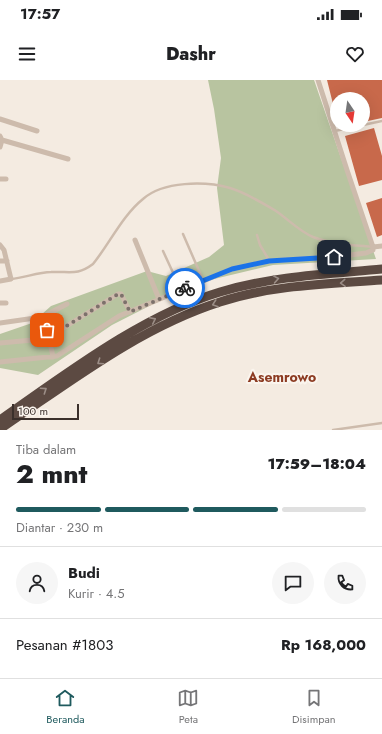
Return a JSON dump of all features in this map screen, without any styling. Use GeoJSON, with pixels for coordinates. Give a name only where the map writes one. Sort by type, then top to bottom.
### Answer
{"type":"FeatureCollection","features":[{"type":"Feature","properties":{"kind":"highway"},"geometry":{"type":"LineString","coordinates":[[0,420],[131,332],[193,302],[233,288],[278,279],[382,270]]}},
{"type":"Feature","properties":{"kind":"highway"},"geometry":{"type":"LineString","coordinates":[[0,429],[116,351],[153,330],[195,311],[221,301],[285,287],[382,280]]}},
{"type":"Feature","properties":{"kind":"street"},"geometry":{"type":"LineString","coordinates":[[318,80],[330,118]]}},
{"type":"Feature","properties":{"kind":"street"},"geometry":{"type":"LineString","coordinates":[[0,119],[37,131]]}},
{"type":"Feature","properties":{"kind":"street"},"geometry":{"type":"LineString","coordinates":[[334,132],[373,247]]}},
{"type":"Feature","properties":{"kind":"street"},"geometry":{"type":"LineString","coordinates":[[0,147],[1,138],[68,159]]}},
{"type":"Feature","properties":{"kind":"street"},"geometry":{"type":"LineString","coordinates":[[0,179],[6,179]]}},
{"type":"Feature","properties":{"kind":"street"},"geometry":{"type":"LineString","coordinates":[[135,240],[159,299]]}},
{"type":"Feature","properties":{"kind":"street"},"geometry":{"type":"LineString","coordinates":[[0,245],[4,250],[11,279],[0,281]]}},
{"type":"Feature","properties":{"kind":"street"},"geometry":{"type":"LineString","coordinates":[[373,247],[382,246]]}},
{"type":"Feature","properties":{"kind":"street"},"geometry":{"type":"LineString","coordinates":[[0,362],[53,357],[61,354],[119,316],[232,269],[269,261],[366,253],[373,250],[373,247]]}},
{"type":"Feature","properties":{"kind":"street"},"geometry":{"type":"LineString","coordinates":[[0,261],[7,261]]}},
{"type":"Feature","properties":{"kind":"street"},"geometry":{"type":"LineString","coordinates":[[0,343],[44,339],[49,337],[115,294],[121,294],[130,312]]}},
{"type":"Feature","properties":{"kind":"street"},"geometry":{"type":"LineString","coordinates":[[0,303],[6,303]]}},
{"type":"Feature","properties":{"kind":"street"},"geometry":{"type":"LineString","coordinates":[[0,323],[42,317],[67,304]]}},
{"type":"Feature","properties":{"kind":"street"},"geometry":{"type":"LineString","coordinates":[[42,317],[49,337],[53,357]]}},
{"type":"Feature","properties":{"kind":"lane"},"geometry":{"type":"LineString","coordinates":[[370,124],[382,121]]}},
{"type":"Feature","properties":{"kind":"lane"},"geometry":{"type":"LineString","coordinates":[[11,279],[51,272],[80,272],[87,268],[93,264],[129,214],[142,199],[149,194],[175,185],[204,183],[232,188],[276,212],[300,230],[314,237],[325,241],[373,247]]}},
{"type":"Feature","properties":{"kind":"lane"},"geometry":{"type":"LineString","coordinates":[[183,234],[203,280]]}},
{"type":"Feature","properties":{"kind":"lane"},"geometry":{"type":"LineString","coordinates":[[257,235],[260,245],[269,261]]}},
{"type":"Feature","properties":{"kind":"lane"},"geometry":{"type":"LineString","coordinates":[[163,251],[181,290]]}},
{"type":"Feature","properties":{"kind":"lane"},"geometry":{"type":"LineString","coordinates":[[333,430],[382,423]]}},
{"type":"Feature","properties":{"kind":"green space"},"geometry":{"type":"Polygon","coordinates":[[[208,80],[314,80],[330,126],[330,132],[332,132],[376,259],[273,265],[210,280],[163,299],[112,325],[38,375],[0,368],[0,334],[32,323],[51,306],[147,271],[166,276],[209,257],[224,245],[217,188],[221,158],[208,80]]]}},
{"type":"Feature","properties":{"kind":"building"},"geometry":{"type":"Polygon","coordinates":[[[327,80],[382,80],[382,118],[370,121],[370,92],[330,92],[327,80]]]}},
{"type":"Feature","properties":{"kind":"building"},"geometry":{"type":"Polygon","coordinates":[[[374,128],[382,156],[382,180],[359,186],[345,136],[360,132],[370,132],[370,129],[374,128]]]}},
{"type":"Feature","properties":{"kind":"building"},"geometry":{"type":"Polygon","coordinates":[[[382,198],[382,235],[377,237],[366,203],[382,198]]]}},
{"type":"Feature","properties":{"kind":"way so far"},"geometry":{"type":"LineString","coordinates":[[47,330],[49,337],[115,294],[121,294],[130,312],[185,288]]}},
{"type":"Feature","properties":{"kind":"district","name":"Asemrowo"},"geometry":{"type":"Point","coordinates":[282,377]}},
{"type":"Feature","properties":{"kind":"route"},"geometry":{"type":"LineString","coordinates":[[185,288],[232,269],[269,261],[334,257]]}}]}
